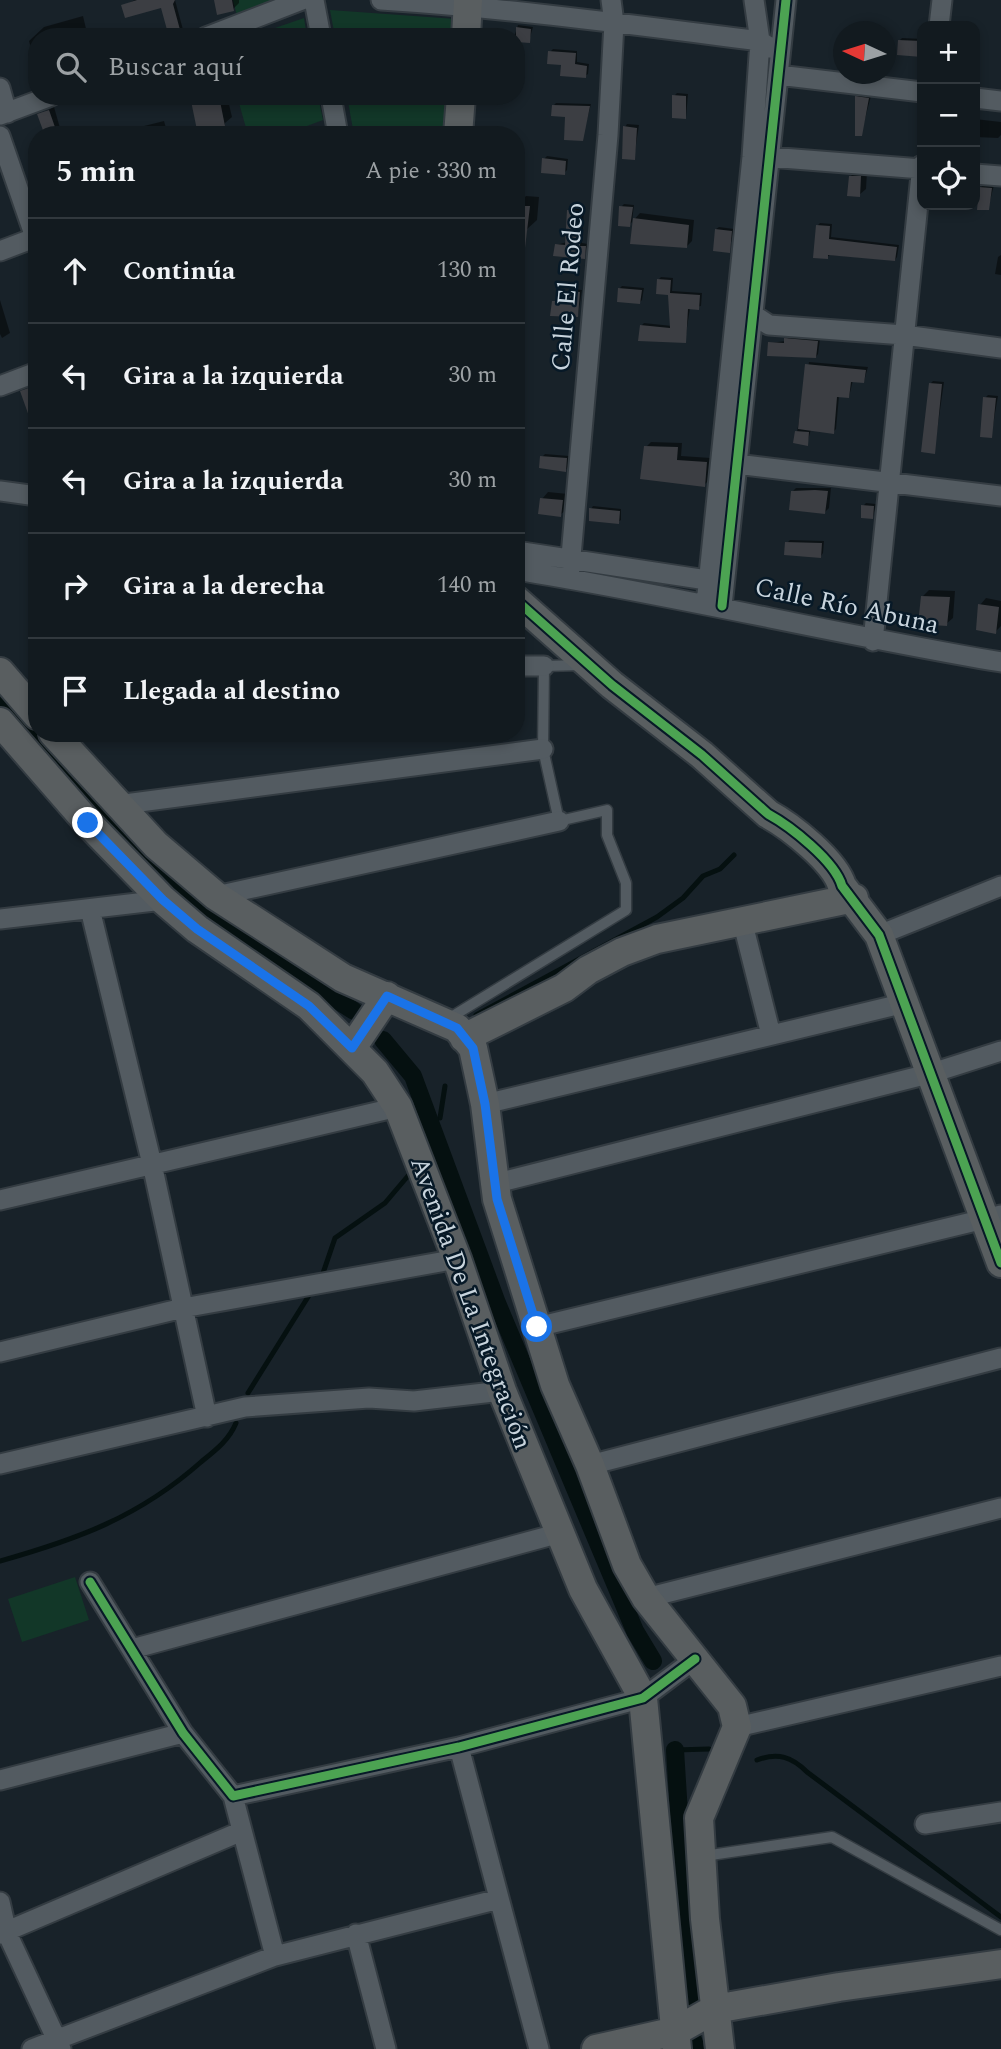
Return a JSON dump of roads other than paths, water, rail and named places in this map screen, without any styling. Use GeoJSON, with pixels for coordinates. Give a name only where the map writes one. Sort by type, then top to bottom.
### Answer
{"type":"FeatureCollection","features":[{"type":"Feature","properties":{"kind":"main road"},"geometry":{"type":"LineString","coordinates":[[467,28],[468,3]]}},
{"type":"Feature","properties":{"kind":"main road"},"geometry":{"type":"LineString","coordinates":[[459,126],[460,105]]}},
{"type":"Feature","properties":{"kind":"main road"},"geometry":{"type":"LineString","coordinates":[[525,608],[589,665],[820,855],[854,898],[879,935],[932,1073],[994,1218],[1001,1263]]}},
{"type":"Feature","properties":{"kind":"main road"},"geometry":{"type":"LineString","coordinates":[[17,683],[28,701]]}},
{"type":"Feature","properties":{"kind":"main road","name":"Avenida De La Integración"},"geometry":{"type":"LineString","coordinates":[[0,722],[88,823],[163,900],[197,929],[309,1006],[375,1072],[398,1107],[457,1259],[502,1391],[583,1589],[643,1698],[677,2040]]}},
{"type":"Feature","properties":{"kind":"main road"},"geometry":{"type":"LineString","coordinates":[[61,742],[117,806],[156,845],[216,896],[344,978],[455,1030],[564,988],[588,970],[622,952],[657,939],[854,898]]}},
{"type":"Feature","properties":{"kind":"main road"},"geometry":{"type":"LineString","coordinates":[[352,1048],[387,996]]}},
{"type":"Feature","properties":{"kind":"main road","name":"Avenida De La Integración"},"geometry":{"type":"LineString","coordinates":[[455,1030],[473,1048],[485,1104],[497,1199],[555,1385],[590,1465],[627,1565],[646,1598],[732,1706],[737,1727]]}},
{"type":"Feature","properties":{"kind":"main road"},"geometry":{"type":"LineString","coordinates":[[720,2049],[700,1857],[699,1818],[737,1727]]}},
{"type":"Feature","properties":{"kind":"main road"},"geometry":{"type":"LineString","coordinates":[[596,2049],[677,2040],[715,2009],[839,1987],[1001,1964]]}},
{"type":"Feature","properties":{"kind":"street"},"geometry":{"type":"LineString","coordinates":[[229,28],[302,0]]}},
{"type":"Feature","properties":{"kind":"street"},"geometry":{"type":"LineString","coordinates":[[314,0],[319,28]]}},
{"type":"Feature","properties":{"kind":"street"},"geometry":{"type":"LineString","coordinates":[[381,0],[468,3],[760,41],[780,54]]}},
{"type":"Feature","properties":{"kind":"street","name":"Calle El Rodeo"},"geometry":{"type":"LineString","coordinates":[[570,569],[608,135],[614,23],[611,0]]}},
{"type":"Feature","properties":{"kind":"street"},"geometry":{"type":"LineString","coordinates":[[714,605],[735,299],[752,158],[760,41],[754,0]]}},
{"type":"Feature","properties":{"kind":"street"},"geometry":{"type":"LineString","coordinates":[[716,581],[736,464],[786,0]]}},
{"type":"Feature","properties":{"kind":"street"},"geometry":{"type":"LineString","coordinates":[[940,21],[942,0]]}},
{"type":"Feature","properties":{"kind":"street"},"geometry":{"type":"LineString","coordinates":[[778,75],[917,91]]}},
{"type":"Feature","properties":{"kind":"street"},"geometry":{"type":"LineString","coordinates":[[0,88],[4,114],[28,105]]}},
{"type":"Feature","properties":{"kind":"street"},"geometry":{"type":"LineString","coordinates":[[980,99],[1001,101]]}},
{"type":"Feature","properties":{"kind":"street"},"geometry":{"type":"LineString","coordinates":[[331,105],[332,126]]}},
{"type":"Feature","properties":{"kind":"street"},"geometry":{"type":"LineString","coordinates":[[0,136],[28,216]]}},
{"type":"Feature","properties":{"kind":"street"},"geometry":{"type":"LineString","coordinates":[[769,157],[917,168]]}},
{"type":"Feature","properties":{"kind":"street"},"geometry":{"type":"LineString","coordinates":[[980,174],[1001,176]]}},
{"type":"Feature","properties":{"kind":"street"},"geometry":{"type":"LineString","coordinates":[[873,641],[917,210]]}},
{"type":"Feature","properties":{"kind":"street"},"geometry":{"type":"LineString","coordinates":[[0,251],[28,242]]}},
{"type":"Feature","properties":{"kind":"street"},"geometry":{"type":"LineString","coordinates":[[735,299],[752,316],[769,325],[904,335],[1001,348]]}},
{"type":"Feature","properties":{"kind":"street"},"geometry":{"type":"LineString","coordinates":[[0,386],[28,375]]}},
{"type":"Feature","properties":{"kind":"street"},"geometry":{"type":"LineString","coordinates":[[736,464],[1001,496]]}},
{"type":"Feature","properties":{"kind":"street"},"geometry":{"type":"LineString","coordinates":[[0,491],[28,495]]}},
{"type":"Feature","properties":{"kind":"street"},"geometry":{"type":"LineString","coordinates":[[525,554],[570,569],[716,581]]}},
{"type":"Feature","properties":{"kind":"street","name":"Calle Río Abuna"},"geometry":{"type":"LineString","coordinates":[[525,570],[570,569],[873,641],[1001,662]]}},
{"type":"Feature","properties":{"kind":"street"},"geometry":{"type":"LineString","coordinates":[[525,666],[544,666]]}},
{"type":"Feature","properties":{"kind":"street"},"geometry":{"type":"LineString","coordinates":[[117,806],[543,749]]}},
{"type":"Feature","properties":{"kind":"street"},"geometry":{"type":"LineString","coordinates":[[216,896],[559,821]]}},
{"type":"Feature","properties":{"kind":"street"},"geometry":{"type":"LineString","coordinates":[[879,935],[1001,886]]}},
{"type":"Feature","properties":{"kind":"street"},"geometry":{"type":"LineString","coordinates":[[0,919],[163,900]]}},
{"type":"Feature","properties":{"kind":"street"},"geometry":{"type":"LineString","coordinates":[[90,909],[152,1164],[206,1417]]}},
{"type":"Feature","properties":{"kind":"street"},"geometry":{"type":"LineString","coordinates":[[742,920],[771,1035]]}},
{"type":"Feature","properties":{"kind":"street"},"geometry":{"type":"LineString","coordinates":[[485,1104],[905,1003]]}},
{"type":"Feature","properties":{"kind":"street"},"geometry":{"type":"LineString","coordinates":[[497,1183],[932,1073],[1001,1051]]}},
{"type":"Feature","properties":{"kind":"street"},"geometry":{"type":"LineString","coordinates":[[0,1200],[398,1107]]}},
{"type":"Feature","properties":{"kind":"street"},"geometry":{"type":"LineString","coordinates":[[537,1327],[994,1218]]}},
{"type":"Feature","properties":{"kind":"street"},"geometry":{"type":"LineString","coordinates":[[0,1352],[183,1308],[457,1259]]}},
{"type":"Feature","properties":{"kind":"street"},"geometry":{"type":"LineString","coordinates":[[590,1465],[1001,1358]]}},
{"type":"Feature","properties":{"kind":"street"},"geometry":{"type":"LineString","coordinates":[[0,1464],[244,1408],[369,1398],[414,1401],[502,1391]]}},
{"type":"Feature","properties":{"kind":"street"},"geometry":{"type":"LineString","coordinates":[[646,1598],[1001,1508]]}},
{"type":"Feature","properties":{"kind":"street"},"geometry":{"type":"LineString","coordinates":[[132,1649],[560,1533]]}},
{"type":"Feature","properties":{"kind":"street"},"geometry":{"type":"LineString","coordinates":[[90,1582],[183,1733],[233,1796],[275,1956]]}},
{"type":"Feature","properties":{"kind":"street"},"geometry":{"type":"LineString","coordinates":[[233,1796],[459,1747],[643,1698],[695,1659]]}},
{"type":"Feature","properties":{"kind":"street"},"geometry":{"type":"LineString","coordinates":[[737,1727],[1001,1666]]}},
{"type":"Feature","properties":{"kind":"street"},"geometry":{"type":"LineString","coordinates":[[0,1780],[183,1733]]}},
{"type":"Feature","properties":{"kind":"street"},"geometry":{"type":"LineString","coordinates":[[459,1747],[539,2049]]}},
{"type":"Feature","properties":{"kind":"street"},"geometry":{"type":"LineString","coordinates":[[925,1824],[1001,1812]]}},
{"type":"Feature","properties":{"kind":"street"},"geometry":{"type":"LineString","coordinates":[[4,1933],[242,1831]]}},
{"type":"Feature","properties":{"kind":"street"},"geometry":{"type":"LineString","coordinates":[[32,2049],[58,2044],[275,1956],[499,1899]]}},
{"type":"Feature","properties":{"kind":"street"},"geometry":{"type":"LineString","coordinates":[[0,1902],[4,1933],[58,2044]]}},
{"type":"Feature","properties":{"kind":"street"},"geometry":{"type":"LineString","coordinates":[[356,1934],[386,2049]]}},
{"type":"Feature","properties":{"kind":"lane"},"geometry":{"type":"LineString","coordinates":[[455,1030],[626,910],[626,883],[607,835],[607,810],[559,821],[543,749],[544,666],[589,665]]}},
{"type":"Feature","properties":{"kind":"lane"},"geometry":{"type":"LineString","coordinates":[[700,1857],[832,1837],[1001,1930]]}},
{"type":"Feature","properties":{"kind":"waterway"},"geometry":{"type":"LineString","coordinates":[[0,694],[28,726]]}},
{"type":"Feature","properties":{"kind":"waterway"},"geometry":{"type":"LineString","coordinates":[[41,742],[108,818],[197,903],[244,940],[354,1011]]}},
{"type":"Feature","properties":{"kind":"waterway"},"geometry":{"type":"LineString","coordinates":[[476,1015],[657,917],[683,898],[703,876],[720,869],[734,855]]}},
{"type":"Feature","properties":{"kind":"waterway"},"geometry":{"type":"LineString","coordinates":[[383,1040],[413,1076],[497,1303],[635,1631],[653,1661]]}},
{"type":"Feature","properties":{"kind":"waterway"},"geometry":{"type":"LineString","coordinates":[[440,1118],[445,1086]]}},
{"type":"Feature","properties":{"kind":"waterway"},"geometry":{"type":"LineString","coordinates":[[321,1279],[335,1238],[385,1203],[413,1170]]}},
{"type":"Feature","properties":{"kind":"waterway"},"geometry":{"type":"LineString","coordinates":[[248,1393],[313,1289]]}},
{"type":"Feature","properties":{"kind":"waterway"},"geometry":{"type":"LineString","coordinates":[[0,1561],[82,1535],[131,1512],[178,1481],[212,1453],[226,1440],[236,1423]]}},
{"type":"Feature","properties":{"kind":"waterway"},"geometry":{"type":"LineString","coordinates":[[675,1750],[709,1749]]}},
{"type":"Feature","properties":{"kind":"waterway"},"geometry":{"type":"LineString","coordinates":[[675,1750],[692,2021]]}},
{"type":"Feature","properties":{"kind":"waterway"},"geometry":{"type":"LineString","coordinates":[[757,1760],[778,1756],[796,1763],[1001,1917]]}},
{"type":"Feature","properties":{"kind":"waterway"},"geometry":{"type":"LineString","coordinates":[[694,2042],[695,2049]]}}]}
